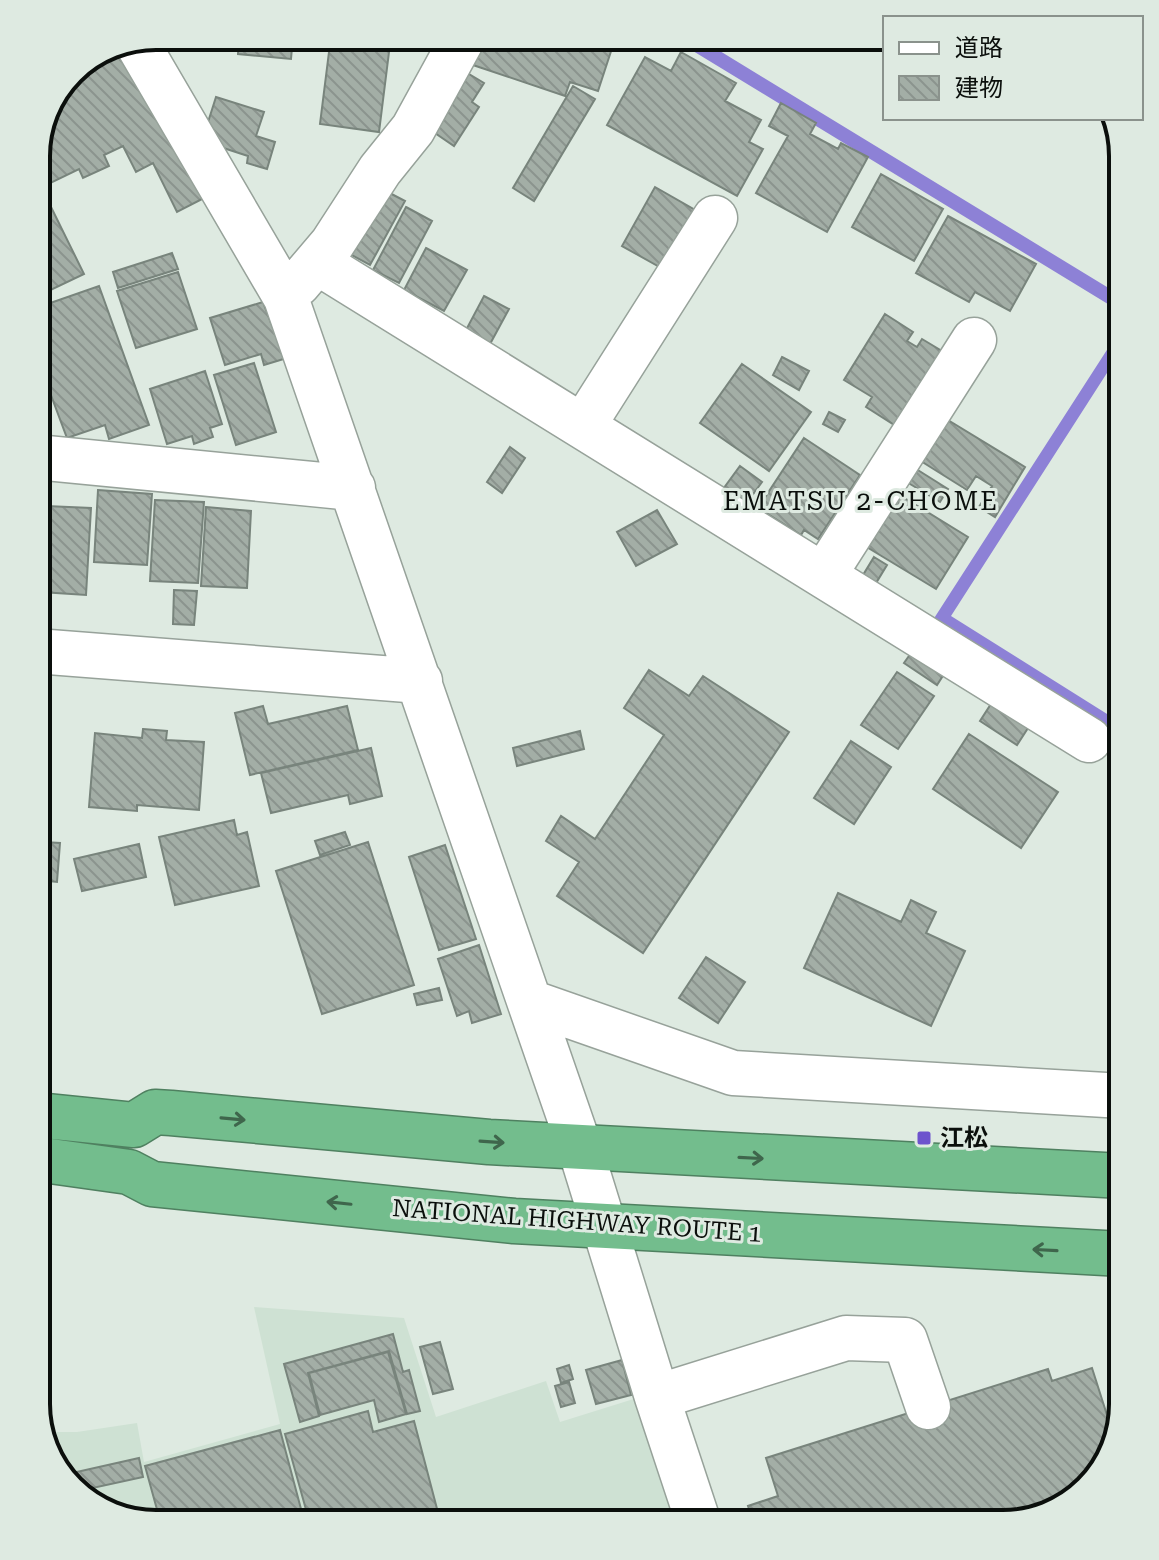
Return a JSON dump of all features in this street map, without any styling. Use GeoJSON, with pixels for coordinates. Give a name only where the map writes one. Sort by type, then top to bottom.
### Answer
{"type":"FeatureCollection","features":[{"type":"Feature","properties":{"kind":"highway"},"geometry":{"type":"LineString","coordinates":[[50,1089],[135,1101],[155,1112],[580,1148],[1109,1175]]}},
{"type":"Feature","properties":{"kind":"highway"},"geometry":{"type":"LineString","coordinates":[[50,1116],[134,1125],[155,1112]]}},
{"type":"Feature","properties":{"kind":"highway","name":"NATIONAL HIGHWAY ROUTE 1"},"geometry":{"type":"LineString","coordinates":[[50,1161],[129,1172],[152,1184],[514,1221],[1109,1253]]}},
{"type":"Feature","properties":{"kind":"highway"},"geometry":{"type":"LineString","coordinates":[[50,1187],[131,1197],[152,1184]]}},
{"type":"Feature","properties":{"kind":"street"},"geometry":{"type":"LineString","coordinates":[[286,298],[332,244],[380,170],[413,129],[456,50]]}},
{"type":"Feature","properties":{"kind":"street"},"geometry":{"type":"LineString","coordinates":[[142,51],[286,298],[580,1148],[694,1510]]}},
{"type":"Feature","properties":{"kind":"street"},"geometry":{"type":"LineString","coordinates":[[583,426],[715,218]]}},
{"type":"Feature","properties":{"kind":"street"},"geometry":{"type":"LineString","coordinates":[[317,262],[1089,740]]}},
{"type":"Feature","properties":{"kind":"street"},"geometry":{"type":"LineString","coordinates":[[824,575],[974,340]]}},
{"type":"Feature","properties":{"kind":"street"},"geometry":{"type":"LineString","coordinates":[[50,458],[353,488]]}},
{"type":"Feature","properties":{"kind":"street"},"geometry":{"type":"LineString","coordinates":[[50,652],[420,681]]}},
{"type":"Feature","properties":{"kind":"street"},"geometry":{"type":"LineString","coordinates":[[530,1002],[733,1073],[1109,1095]]}},
{"type":"Feature","properties":{"kind":"street"},"geometry":{"type":"LineString","coordinates":[[657,1397],[846,1338],[905,1340],[928,1407]]}},
{"type":"Feature","properties":{"kind":"shaded area"},"geometry":{"type":"Polygon","coordinates":[[[1109,347],[1109,370],[951,616],[1109,715],[1109,731],[931,623],[1109,347]]]}},
{"type":"Feature","properties":{"kind":"shaded area"},"geometry":{"type":"Polygon","coordinates":[[[254,1307],[404,1318],[436,1417],[546,1381],[560,1422],[640,1397],[676,1510],[142,1509],[115,1502],[91,1488],[68,1463],[54,1432],[77,1432],[137,1423],[144,1462],[280,1424],[254,1307]]]}},
{"type":"Feature","properties":{"kind":"building"},"geometry":{"type":"Polygon","coordinates":[[[238,50],[292,50],[291,59],[238,54],[238,50]]]}},
{"type":"Feature","properties":{"kind":"building"},"geometry":{"type":"Polygon","coordinates":[[[329,50],[389,50],[379,132],[320,124],[329,50]]]}},
{"type":"Feature","properties":{"kind":"building"},"geometry":{"type":"Polygon","coordinates":[[[478,50],[611,50],[598,91],[570,82],[565,96],[473,65],[478,50]]]}},
{"type":"Feature","properties":{"kind":"building"},"geometry":{"type":"Polygon","coordinates":[[[135,52],[206,197],[177,212],[153,163],[136,172],[123,146],[104,155],[109,166],[83,178],[79,169],[50,183],[50,149],[61,109],[86,76],[103,64],[135,52]]]}},
{"type":"Feature","properties":{"kind":"building"},"geometry":{"type":"Polygon","coordinates":[[[681,52],[736,83],[725,101],[761,120],[749,142],[763,149],[737,196],[607,125],[645,57],[671,71],[681,52]]]}},
{"type":"Feature","properties":{"kind":"building"},"geometry":{"type":"Polygon","coordinates":[[[459,68],[484,83],[472,102],[479,107],[454,146],[429,129],[459,68]]]}},
{"type":"Feature","properties":{"kind":"building"},"geometry":{"type":"Polygon","coordinates":[[[573,86],[595,99],[534,201],[513,188],[573,86]]]}},
{"type":"Feature","properties":{"kind":"building"},"geometry":{"type":"Polygon","coordinates":[[[216,97],[264,112],[256,136],[275,142],[267,169],[247,163],[248,156],[202,141],[216,97]]]}},
{"type":"Feature","properties":{"kind":"building"},"geometry":{"type":"Polygon","coordinates":[[[781,103],[816,123],[810,134],[838,149],[841,143],[868,157],[827,232],[756,193],[788,136],[769,126],[781,103]]]}},
{"type":"Feature","properties":{"kind":"building"},"geometry":{"type":"Polygon","coordinates":[[[881,174],[943,209],[914,261],[852,227],[881,174]]]}},
{"type":"Feature","properties":{"kind":"building"},"geometry":{"type":"Polygon","coordinates":[[[655,187],[695,210],[663,269],[622,246],[655,187]]]}},
{"type":"Feature","properties":{"kind":"building"},"geometry":{"type":"Polygon","coordinates":[[[382,189],[405,201],[370,265],[348,253],[382,189]]]}},
{"type":"Feature","properties":{"kind":"building"},"geometry":{"type":"Polygon","coordinates":[[[50,207],[84,274],[50,290],[50,207]]]}},
{"type":"Feature","properties":{"kind":"building"},"geometry":{"type":"Polygon","coordinates":[[[406,207],[432,221],[399,283],[373,270],[406,207]]]}},
{"type":"Feature","properties":{"kind":"building"},"geometry":{"type":"Polygon","coordinates":[[[948,216],[1036,264],[1010,311],[975,292],[969,302],[916,273],[948,216]]]}},
{"type":"Feature","properties":{"kind":"building"},"geometry":{"type":"Polygon","coordinates":[[[426,248],[467,270],[444,311],[404,290],[426,248]]]}},
{"type":"Feature","properties":{"kind":"building"},"geometry":{"type":"Polygon","coordinates":[[[172,253],[178,269],[118,288],[113,272],[172,253]]]}},
{"type":"Feature","properties":{"kind":"building"},"geometry":{"type":"Polygon","coordinates":[[[178,272],[197,329],[136,348],[117,291],[178,272]]]}},
{"type":"Feature","properties":{"kind":"building"},"geometry":{"type":"Polygon","coordinates":[[[99,286],[149,425],[109,439],[105,425],[67,438],[50,392],[50,303],[99,286]]]}},
{"type":"Feature","properties":{"kind":"building"},"geometry":{"type":"Polygon","coordinates":[[[484,296],[509,309],[490,344],[466,330],[484,296]]]}},
{"type":"Feature","properties":{"kind":"building"},"geometry":{"type":"Polygon","coordinates":[[[263,302],[271,323],[278,321],[290,357],[264,365],[261,354],[225,365],[210,318],[263,302]]]}},
{"type":"Feature","properties":{"kind":"building"},"geometry":{"type":"Polygon","coordinates":[[[885,314],[913,332],[907,341],[917,347],[922,339],[942,351],[896,426],[866,407],[872,397],[844,380],[885,314]]]}},
{"type":"Feature","properties":{"kind":"building"},"geometry":{"type":"Polygon","coordinates":[[[782,357],[809,371],[799,390],[773,375],[782,357]]]}},
{"type":"Feature","properties":{"kind":"building"},"geometry":{"type":"Polygon","coordinates":[[[254,363],[276,432],[236,445],[214,375],[254,363]]]}},
{"type":"Feature","properties":{"kind":"building"},"geometry":{"type":"Polygon","coordinates":[[[742,364],[811,412],[769,471],[700,423],[742,364]]]}},
{"type":"Feature","properties":{"kind":"building"},"geometry":{"type":"Polygon","coordinates":[[[205,371],[222,424],[210,428],[213,437],[194,444],[192,436],[167,444],[150,389],[205,371]]]}},
{"type":"Feature","properties":{"kind":"building"},"geometry":{"type":"Polygon","coordinates":[[[829,412],[845,420],[838,432],[823,424],[829,412]]]}},
{"type":"Feature","properties":{"kind":"building"},"geometry":{"type":"Polygon","coordinates":[[[943,417],[1025,467],[995,517],[979,507],[992,486],[976,476],[967,490],[916,458],[943,417]]]}},
{"type":"Feature","properties":{"kind":"building"},"geometry":{"type":"Polygon","coordinates":[[[804,438],[860,475],[818,539],[804,530],[801,535],[758,508],[804,438]]]}},
{"type":"Feature","properties":{"kind":"building"},"geometry":{"type":"Polygon","coordinates":[[[510,447],[525,458],[502,493],[487,482],[510,447]]]}},
{"type":"Feature","properties":{"kind":"building"},"geometry":{"type":"Polygon","coordinates":[[[740,466],[762,482],[740,512],[718,496],[740,466]]]}},
{"type":"Feature","properties":{"kind":"building"},"geometry":{"type":"Polygon","coordinates":[[[913,467],[948,489],[940,502],[905,481],[913,467]]]}},
{"type":"Feature","properties":{"kind":"building"},"geometry":{"type":"Polygon","coordinates":[[[98,490],[152,494],[147,565],[94,562],[98,490]]]}},
{"type":"Feature","properties":{"kind":"building"},"geometry":{"type":"Polygon","coordinates":[[[898,494],[968,537],[936,589],[865,546],[898,494]]]}},
{"type":"Feature","properties":{"kind":"building"},"geometry":{"type":"Polygon","coordinates":[[[155,500],[204,502],[198,583],[150,581],[155,500]]]}},
{"type":"Feature","properties":{"kind":"building"},"geometry":{"type":"Polygon","coordinates":[[[50,506],[91,508],[86,595],[50,593],[50,506]]]}},
{"type":"Feature","properties":{"kind":"building"},"geometry":{"type":"Polygon","coordinates":[[[206,507],[251,511],[247,588],[201,586],[206,507]]]}},
{"type":"Feature","properties":{"kind":"building"},"geometry":{"type":"Polygon","coordinates":[[[657,510],[677,544],[636,566],[617,532],[657,510]]]}},
{"type":"Feature","properties":{"kind":"building"},"geometry":{"type":"Polygon","coordinates":[[[874,557],[887,565],[873,588],[860,580],[874,557]]]}},
{"type":"Feature","properties":{"kind":"building"},"geometry":{"type":"Polygon","coordinates":[[[174,590],[197,591],[194,625],[173,624],[174,590]]]}},
{"type":"Feature","properties":{"kind":"building"},"geometry":{"type":"Polygon","coordinates":[[[911,653],[944,674],[937,685],[904,663],[911,653]]]}},
{"type":"Feature","properties":{"kind":"building"},"geometry":{"type":"Polygon","coordinates":[[[649,670],[689,696],[703,676],[789,732],[643,953],[557,896],[579,862],[546,841],[561,816],[595,839],[664,735],[624,708],[649,670]]]}},
{"type":"Feature","properties":{"kind":"building"},"geometry":{"type":"Polygon","coordinates":[[[897,672],[934,696],[898,749],[861,725],[897,672]]]}},
{"type":"Feature","properties":{"kind":"building"},"geometry":{"type":"Polygon","coordinates":[[[991,704],[1028,728],[1017,745],[980,721],[991,704]]]}},
{"type":"Feature","properties":{"kind":"building"},"geometry":{"type":"Polygon","coordinates":[[[263,706],[268,724],[347,706],[358,750],[250,775],[235,713],[263,706]]]}},
{"type":"Feature","properties":{"kind":"building"},"geometry":{"type":"Polygon","coordinates":[[[143,729],[167,731],[166,740],[204,742],[199,810],[137,805],[137,811],[89,807],[95,733],[142,738],[143,729]]]}},
{"type":"Feature","properties":{"kind":"building"},"geometry":{"type":"Polygon","coordinates":[[[580,731],[584,749],[517,766],[513,748],[580,731]]]}},
{"type":"Feature","properties":{"kind":"building"},"geometry":{"type":"Polygon","coordinates":[[[969,734],[1058,792],[1021,848],[933,789],[969,734]]]}},
{"type":"Feature","properties":{"kind":"building"},"geometry":{"type":"Polygon","coordinates":[[[851,741],[891,767],[854,824],[814,798],[851,741]]]}},
{"type":"Feature","properties":{"kind":"building"},"geometry":{"type":"Polygon","coordinates":[[[371,748],[382,796],[350,804],[348,795],[271,813],[261,773],[371,748]]]}},
{"type":"Feature","properties":{"kind":"building"},"geometry":{"type":"Polygon","coordinates":[[[234,820],[237,835],[247,832],[259,886],[175,905],[159,837],[234,820]]]}},
{"type":"Feature","properties":{"kind":"building"},"geometry":{"type":"Polygon","coordinates":[[[345,832],[350,845],[320,855],[315,841],[345,832]]]}},
{"type":"Feature","properties":{"kind":"building"},"geometry":{"type":"Polygon","coordinates":[[[50,842],[60,843],[57,882],[50,881],[50,842]]]}},
{"type":"Feature","properties":{"kind":"building"},"geometry":{"type":"Polygon","coordinates":[[[368,842],[414,985],[322,1014],[276,871],[368,842]]]}},
{"type":"Feature","properties":{"kind":"building"},"geometry":{"type":"Polygon","coordinates":[[[139,844],[146,877],[82,891],[74,859],[139,844]]]}},
{"type":"Feature","properties":{"kind":"building"},"geometry":{"type":"Polygon","coordinates":[[[445,845],[476,939],[439,950],[409,857],[445,845]]]}},
{"type":"Feature","properties":{"kind":"building"},"geometry":{"type":"Polygon","coordinates":[[[838,893],[901,922],[911,900],[936,912],[926,933],[965,951],[931,1026],[804,968],[838,893]]]}},
{"type":"Feature","properties":{"kind":"building"},"geometry":{"type":"Polygon","coordinates":[[[479,945],[501,1014],[472,1023],[469,1011],[457,1016],[438,959],[479,945]]]}},
{"type":"Feature","properties":{"kind":"building"},"geometry":{"type":"Polygon","coordinates":[[[706,957],[745,982],[718,1023],[679,998],[706,957]]]}},
{"type":"Feature","properties":{"kind":"building"},"geometry":{"type":"Polygon","coordinates":[[[439,988],[442,1000],[417,1005],[414,994],[439,988]]]}},
{"type":"Feature","properties":{"kind":"building"},"geometry":{"type":"Polygon","coordinates":[[[393,1334],[403,1372],[409,1370],[420,1411],[407,1414],[389,1351],[308,1373],[319,1416],[300,1422],[284,1364],[393,1334]]]}},
{"type":"Feature","properties":{"kind":"building"},"geometry":{"type":"Polygon","coordinates":[[[440,1342],[453,1389],[433,1394],[420,1347],[440,1342]]]}},
{"type":"Feature","properties":{"kind":"building"},"geometry":{"type":"Polygon","coordinates":[[[388,1352],[406,1414],[379,1422],[374,1400],[320,1415],[309,1373],[388,1352]]]}},
{"type":"Feature","properties":{"kind":"building"},"geometry":{"type":"Polygon","coordinates":[[[622,1360],[631,1395],[596,1404],[586,1370],[622,1360]]]}},
{"type":"Feature","properties":{"kind":"building"},"geometry":{"type":"Polygon","coordinates":[[[569,1365],[573,1379],[561,1383],[557,1369],[569,1365]]]}},
{"type":"Feature","properties":{"kind":"building"},"geometry":{"type":"Polygon","coordinates":[[[1092,1368],[1108,1418],[1101,1445],[1087,1469],[1050,1499],[1024,1508],[1003,1510],[749,1510],[748,1506],[778,1496],[766,1458],[1048,1369],[1052,1381],[1092,1368]]]}},
{"type":"Feature","properties":{"kind":"building"},"geometry":{"type":"Polygon","coordinates":[[[569,1382],[575,1403],[561,1407],[555,1386],[569,1382]]]}},
{"type":"Feature","properties":{"kind":"building"},"geometry":{"type":"Polygon","coordinates":[[[368,1411],[373,1432],[414,1421],[437,1510],[306,1510],[285,1434],[368,1411]]]}},
{"type":"Feature","properties":{"kind":"building"},"geometry":{"type":"Polygon","coordinates":[[[280,1430],[301,1510],[157,1510],[145,1466],[280,1430]]]}},
{"type":"Feature","properties":{"kind":"building"},"geometry":{"type":"Polygon","coordinates":[[[139,1458],[143,1477],[91,1488],[75,1472],[139,1458]]]}},
{"type":"Feature","properties":{"kind":"waterway"},"geometry":{"type":"LineString","coordinates":[[705,50],[1109,296]]}},
{"type":"Feature","properties":{"kind":"place","name":"江松"},"geometry":{"type":"Point","coordinates":[924,1138]}},
{"type":"Feature","properties":{"kind":"district","name":"EMATSU 2-CHOME"},"geometry":{"type":"Point","coordinates":[861,501]}}]}
